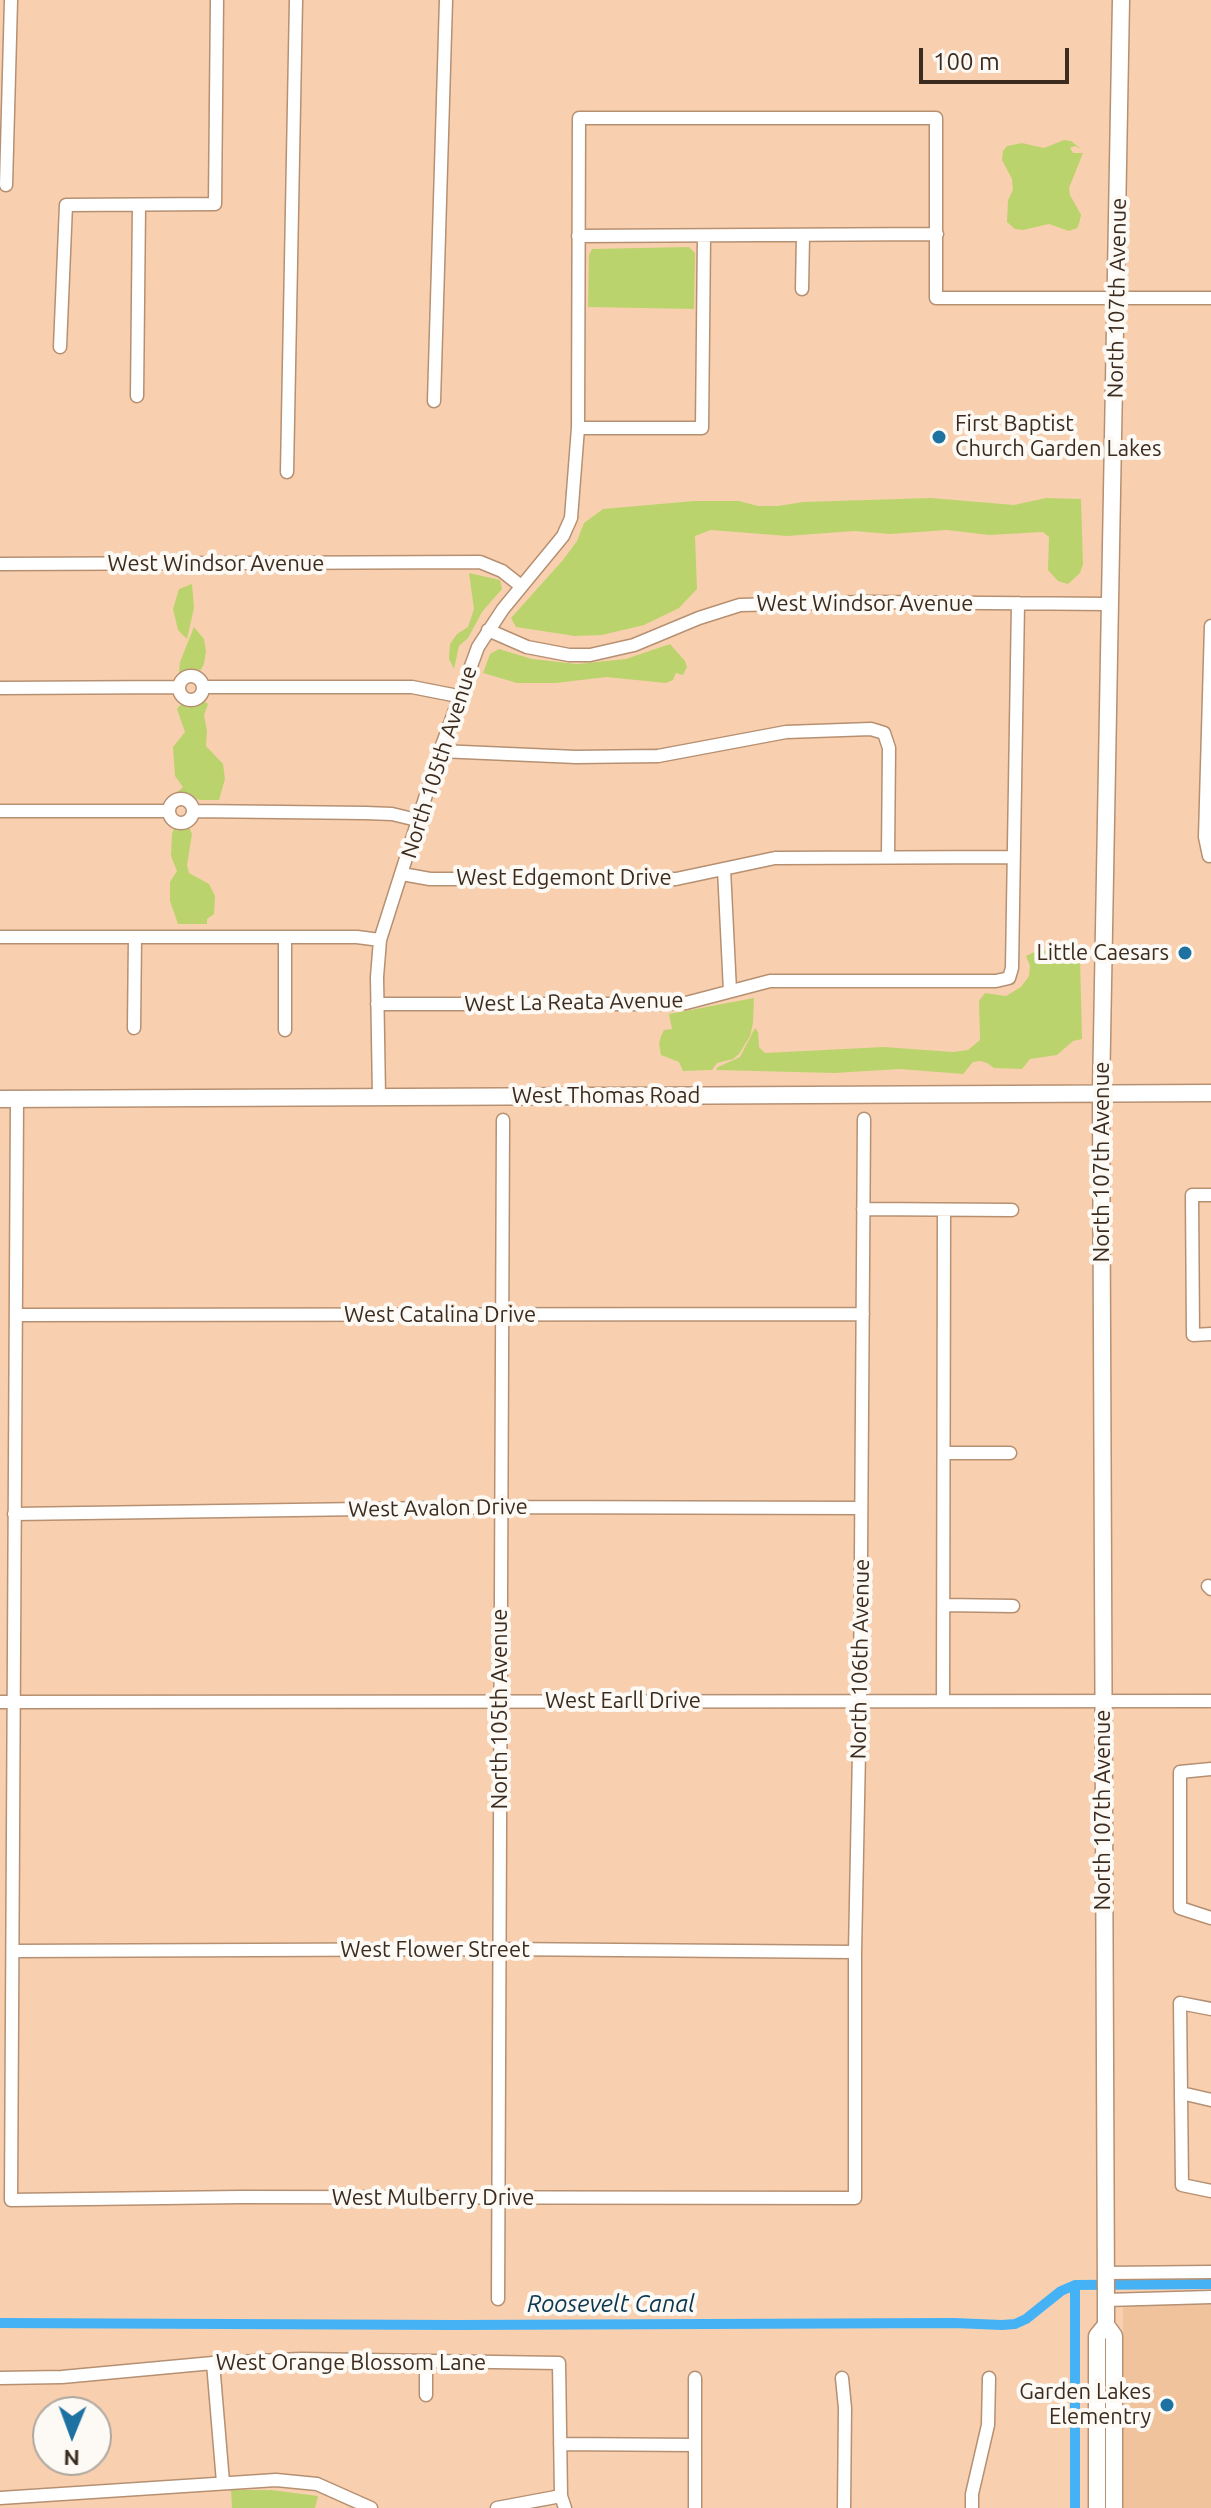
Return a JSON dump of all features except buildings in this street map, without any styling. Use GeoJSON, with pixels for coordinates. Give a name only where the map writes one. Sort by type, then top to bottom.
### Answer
{"type":"FeatureCollection","features":[{"type":"Feature","properties":{"kind":"main road","name":"North 107th Avenue"},"geometry":{"type":"LineString","coordinates":[[1114,2508],[1114,2336],[1106,2325],[1101,1093],[1121,0]]}},
{"type":"Feature","properties":{"kind":"main road","name":"West Thomas Road"},"geometry":{"type":"LineString","coordinates":[[9,1099],[1211,1093]]}},
{"type":"Feature","properties":{"kind":"main road","name":"North 107th Avenue"},"geometry":{"type":"LineString","coordinates":[[1097,2508],[1097,2336],[1106,2325]]}},
{"type":"Feature","properties":{"kind":"street"},"geometry":{"type":"LineString","coordinates":[[6,185],[11,0]]}},
{"type":"Feature","properties":{"kind":"street"},"geometry":{"type":"LineString","coordinates":[[60,347],[66,205],[215,204],[217,0]]}},
{"type":"Feature","properties":{"kind":"street"},"geometry":{"type":"LineString","coordinates":[[287,472],[296,0]]}},
{"type":"Feature","properties":{"kind":"street"},"geometry":{"type":"LineString","coordinates":[[434,401],[446,0]]}},
{"type":"Feature","properties":{"kind":"street","name":"North 105th Avenue"},"geometry":{"type":"LineString","coordinates":[[379,1097],[377,1004],[380,940],[458,696],[488,630],[563,536],[571,518],[578,428],[579,118],[936,118],[937,234]]}},
{"type":"Feature","properties":{"kind":"street"},"geometry":{"type":"LineString","coordinates":[[137,396],[139,205]]}},
{"type":"Feature","properties":{"kind":"street"},"geometry":{"type":"LineString","coordinates":[[578,236],[937,234],[936,298],[1211,298]]}},
{"type":"Feature","properties":{"kind":"street"},"geometry":{"type":"LineString","coordinates":[[578,428],[702,428],[704,236]]}},
{"type":"Feature","properties":{"kind":"street"},"geometry":{"type":"LineString","coordinates":[[802,289],[803,236]]}},
{"type":"Feature","properties":{"kind":"street","name":"West Windsor Avenue"},"geometry":{"type":"LineString","coordinates":[[0,564],[480,562],[502,571],[521,586]]}},
{"type":"Feature","properties":{"kind":"street"},"geometry":{"type":"LineString","coordinates":[[1013,857],[1018,603]]}},
{"type":"Feature","properties":{"kind":"street","name":"West Windsor Avenue"},"geometry":{"type":"LineString","coordinates":[[488,630],[527,647],[569,655],[590,655],[634,645],[740,605],[1111,604]]}},
{"type":"Feature","properties":{"kind":"street"},"geometry":{"type":"LineString","coordinates":[[1210,856],[1205,837],[1211,626]]}},
{"type":"Feature","properties":{"kind":"street"},"geometry":{"type":"LineString","coordinates":[[0,688],[179,687],[185,677],[193,676],[200,680],[203,687],[412,687],[458,696]]}},
{"type":"Feature","properties":{"kind":"street"},"geometry":{"type":"LineString","coordinates":[[440,751],[576,757],[658,756],[786,732],[871,729],[884,733],[889,748],[888,857]]}},
{"type":"Feature","properties":{"kind":"street"},"geometry":{"type":"LineString","coordinates":[[0,811],[169,811],[174,802],[181,799],[191,804],[193,811],[392,814],[417,820]]}},
{"type":"Feature","properties":{"kind":"street","name":"West Edgemont Drive"},"geometry":{"type":"LineString","coordinates":[[402,874],[430,879],[664,879],[775,858],[1013,857]]}},
{"type":"Feature","properties":{"kind":"street","name":"West La Reata Avenue"},"geometry":{"type":"LineString","coordinates":[[377,1004],[686,1003],[770,981],[996,981],[1009,978],[1012,968],[1013,857]]}},
{"type":"Feature","properties":{"kind":"street"},"geometry":{"type":"LineString","coordinates":[[724,869],[730,991]]}},
{"type":"Feature","properties":{"kind":"street"},"geometry":{"type":"LineString","coordinates":[[0,937],[357,937],[380,940]]}},
{"type":"Feature","properties":{"kind":"street"},"geometry":{"type":"LineString","coordinates":[[134,1028],[135,937]]}},
{"type":"Feature","properties":{"kind":"street"},"geometry":{"type":"LineString","coordinates":[[285,938],[285,1030]]}},
{"type":"Feature","properties":{"kind":"street"},"geometry":{"type":"LineString","coordinates":[[9,1099],[17,1315],[14,1951]]}},
{"type":"Feature","properties":{"kind":"street","name":"North 106th Avenue"},"geometry":{"type":"LineString","coordinates":[[855,2198],[864,1119]]}},
{"type":"Feature","properties":{"kind":"street","name":"North 105th Avenue"},"geometry":{"type":"LineString","coordinates":[[498,2299],[496,2199],[503,1507],[503,1120]]}},
{"type":"Feature","properties":{"kind":"street"},"geometry":{"type":"LineString","coordinates":[[1211,1195],[1192,1195],[1193,1335],[1211,1334]]}},
{"type":"Feature","properties":{"kind":"street"},"geometry":{"type":"LineString","coordinates":[[863,1209],[1012,1210]]}},
{"type":"Feature","properties":{"kind":"street"},"geometry":{"type":"LineString","coordinates":[[943,1701],[944,1210]]}},
{"type":"Feature","properties":{"kind":"street","name":"West Catalina Drive"},"geometry":{"type":"LineString","coordinates":[[17,1315],[863,1314]]}},
{"type":"Feature","properties":{"kind":"street"},"geometry":{"type":"LineString","coordinates":[[944,1453],[1010,1453]]}},
{"type":"Feature","properties":{"kind":"street","name":"West Avalon Drive"},"geometry":{"type":"LineString","coordinates":[[14,1514],[503,1507],[861,1508]]}},
{"type":"Feature","properties":{"kind":"street"},"geometry":{"type":"LineString","coordinates":[[944,1605],[1013,1606]]}},
{"type":"Feature","properties":{"kind":"street","name":"West Earll Drive"},"geometry":{"type":"LineString","coordinates":[[0,1702],[1211,1701]]}},
{"type":"Feature","properties":{"kind":"street"},"geometry":{"type":"LineString","coordinates":[[1211,1769],[1180,1772],[1180,1908],[1211,1918]]}},
{"type":"Feature","properties":{"kind":"street","name":"West Flower Street"},"geometry":{"type":"LineString","coordinates":[[14,1951],[499,1949],[855,1952]]}},
{"type":"Feature","properties":{"kind":"street","name":"West Mulberry Drive"},"geometry":{"type":"LineString","coordinates":[[14,1951],[11,2200],[240,2197],[855,2198]]}},
{"type":"Feature","properties":{"kind":"street"},"geometry":{"type":"LineString","coordinates":[[1211,2009],[1180,2003],[1182,2185],[1211,2191]]}},
{"type":"Feature","properties":{"kind":"street"},"geometry":{"type":"LineString","coordinates":[[1181,2093],[1211,2100]]}},
{"type":"Feature","properties":{"kind":"street"},"geometry":{"type":"LineString","coordinates":[[1106,2273],[1211,2272]]}},
{"type":"Feature","properties":{"kind":"street"},"geometry":{"type":"LineString","coordinates":[[1106,2298],[1211,2297]]}},
{"type":"Feature","properties":{"kind":"street","name":"West Orange Blossom Lane"},"geometry":{"type":"LineString","coordinates":[[0,2378],[62,2377],[213,2363],[301,2359],[559,2363],[560,2444]]}},
{"type":"Feature","properties":{"kind":"street"},"geometry":{"type":"LineString","coordinates":[[426,2362],[426,2395]]}},
{"type":"Feature","properties":{"kind":"street"},"geometry":{"type":"LineString","coordinates":[[213,2363],[223,2482]]}},
{"type":"Feature","properties":{"kind":"street"},"geometry":{"type":"LineString","coordinates":[[695,2378],[695,2508]]}},
{"type":"Feature","properties":{"kind":"street"},"geometry":{"type":"LineString","coordinates":[[842,2378],[845,2408],[844,2508]]}},
{"type":"Feature","properties":{"kind":"street"},"geometry":{"type":"LineString","coordinates":[[972,2508],[972,2494],[988,2425],[989,2378]]}},
{"type":"Feature","properties":{"kind":"street"},"geometry":{"type":"LineString","coordinates":[[497,2508],[563,2502],[560,2444],[695,2445]]}},
{"type":"Feature","properties":{"kind":"street"},"geometry":{"type":"LineString","coordinates":[[0,2498],[276,2480],[317,2484],[371,2508]]}},
{"type":"Feature","properties":{"kind":"shaded area","name":"Garden Lakes Elementry"},"geometry":{"type":"Polygon","coordinates":[[[1211,2301],[1211,2508],[1123,2508],[1123,2303],[1211,2301]]]}},
{"type":"Feature","properties":{"kind":"green space"},"geometry":{"type":"Polygon","coordinates":[[[1064,140],[1081,149],[1075,146],[1070,148],[1073,153],[1083,153],[1069,188],[1081,215],[1077,228],[1069,231],[1049,224],[1015,229],[1007,222],[1008,200],[1013,190],[1012,179],[1002,160],[1003,151],[1007,146],[1022,143],[1044,148],[1064,140]]]}},
{"type":"Feature","properties":{"kind":"green space"},"geometry":{"type":"Polygon","coordinates":[[[689,247],[695,253],[694,309],[588,307],[589,255],[592,249],[689,247]]]}},
{"type":"Feature","properties":{"kind":"green space"},"geometry":{"type":"Polygon","coordinates":[[[931,498],[1014,505],[1046,498],[1081,499],[1083,564],[1080,573],[1068,584],[1058,581],[1048,570],[1049,537],[1043,532],[989,535],[947,530],[890,534],[854,531],[787,536],[711,530],[695,536],[697,589],[679,608],[644,625],[602,635],[575,636],[516,627],[511,618],[563,560],[577,541],[584,523],[603,509],[694,501],[739,501],[758,506],[778,506],[803,502],[931,498]]]}},
{"type":"Feature","properties":{"kind":"green space"},"geometry":{"type":"Polygon","coordinates":[[[469,573],[500,580],[502,589],[459,646],[454,669],[449,659],[450,644],[457,634],[468,627],[474,609],[469,573]]]}},
{"type":"Feature","properties":{"kind":"green space"},"geometry":{"type":"Polygon","coordinates":[[[192,584],[194,608],[187,639],[178,630],[173,609],[179,589],[192,584]]]}},
{"type":"Feature","properties":{"kind":"green space"},"geometry":{"type":"Polygon","coordinates":[[[194,627],[204,639],[204,664],[199,673],[179,673],[180,662],[194,627]]]}},
{"type":"Feature","properties":{"kind":"green space"},"geometry":{"type":"Polygon","coordinates":[[[670,644],[687,667],[683,675],[676,673],[673,680],[666,683],[606,677],[556,683],[517,683],[483,673],[490,654],[499,649],[532,659],[577,664],[626,659],[670,644]]]}},
{"type":"Feature","properties":{"kind":"green space"},"geometry":{"type":"Polygon","coordinates":[[[204,701],[208,704],[204,715],[206,746],[223,764],[225,779],[219,800],[200,800],[176,793],[183,787],[175,776],[173,747],[185,732],[177,709],[182,703],[204,701]]]}},
{"type":"Feature","properties":{"kind":"green space"},"geometry":{"type":"Polygon","coordinates":[[[189,827],[192,834],[187,865],[189,873],[209,884],[215,896],[214,914],[207,919],[207,924],[178,924],[170,901],[170,882],[177,871],[171,856],[172,834],[174,828],[189,827]]]}},
{"type":"Feature","properties":{"kind":"green space"},"geometry":{"type":"Polygon","coordinates":[[[1041,949],[1080,957],[1082,1039],[1073,1041],[1057,1055],[1030,1059],[1022,1069],[994,1068],[980,1061],[973,1062],[963,1074],[900,1069],[834,1073],[716,1070],[740,1057],[755,1028],[759,1047],[765,1053],[884,1047],[953,1052],[968,1050],[980,1040],[979,1001],[985,993],[1006,996],[1021,987],[1029,976],[1030,966],[1026,956],[1041,949]]]}},
{"type":"Feature","properties":{"kind":"green space"},"geometry":{"type":"Polygon","coordinates":[[[754,998],[750,1036],[733,1059],[717,1063],[712,1070],[683,1071],[679,1062],[661,1055],[661,1036],[664,1030],[672,1029],[669,1014],[754,998]]]}},
{"type":"Feature","properties":{"kind":"green space"},"geometry":{"type":"Polygon","coordinates":[[[231,2490],[271,2490],[318,2496],[315,2508],[232,2508],[231,2490]]]}},
{"type":"Feature","properties":{"kind":"waterway","name":"Roosevelt Canal"},"geometry":{"type":"LineString","coordinates":[[0,2323],[1002,2325],[1026,2319],[1061,2291],[1075,2285],[1211,2284]]}},
{"type":"Feature","properties":{"kind":"waterway"},"geometry":{"type":"LineString","coordinates":[[1075,2285],[1075,2508]]}},
{"type":"Feature","properties":{"kind":"place","name":"First Baptist Church Garden Lakes"},"geometry":{"type":"Point","coordinates":[939,437]}},
{"type":"Feature","properties":{"kind":"place","name":"Little Caesars"},"geometry":{"type":"Point","coordinates":[1185,953]}},
{"type":"Feature","properties":{"kind":"place","name":"Garden Lakes Elementry"},"geometry":{"type":"Point","coordinates":[1167,2405]}}]}
